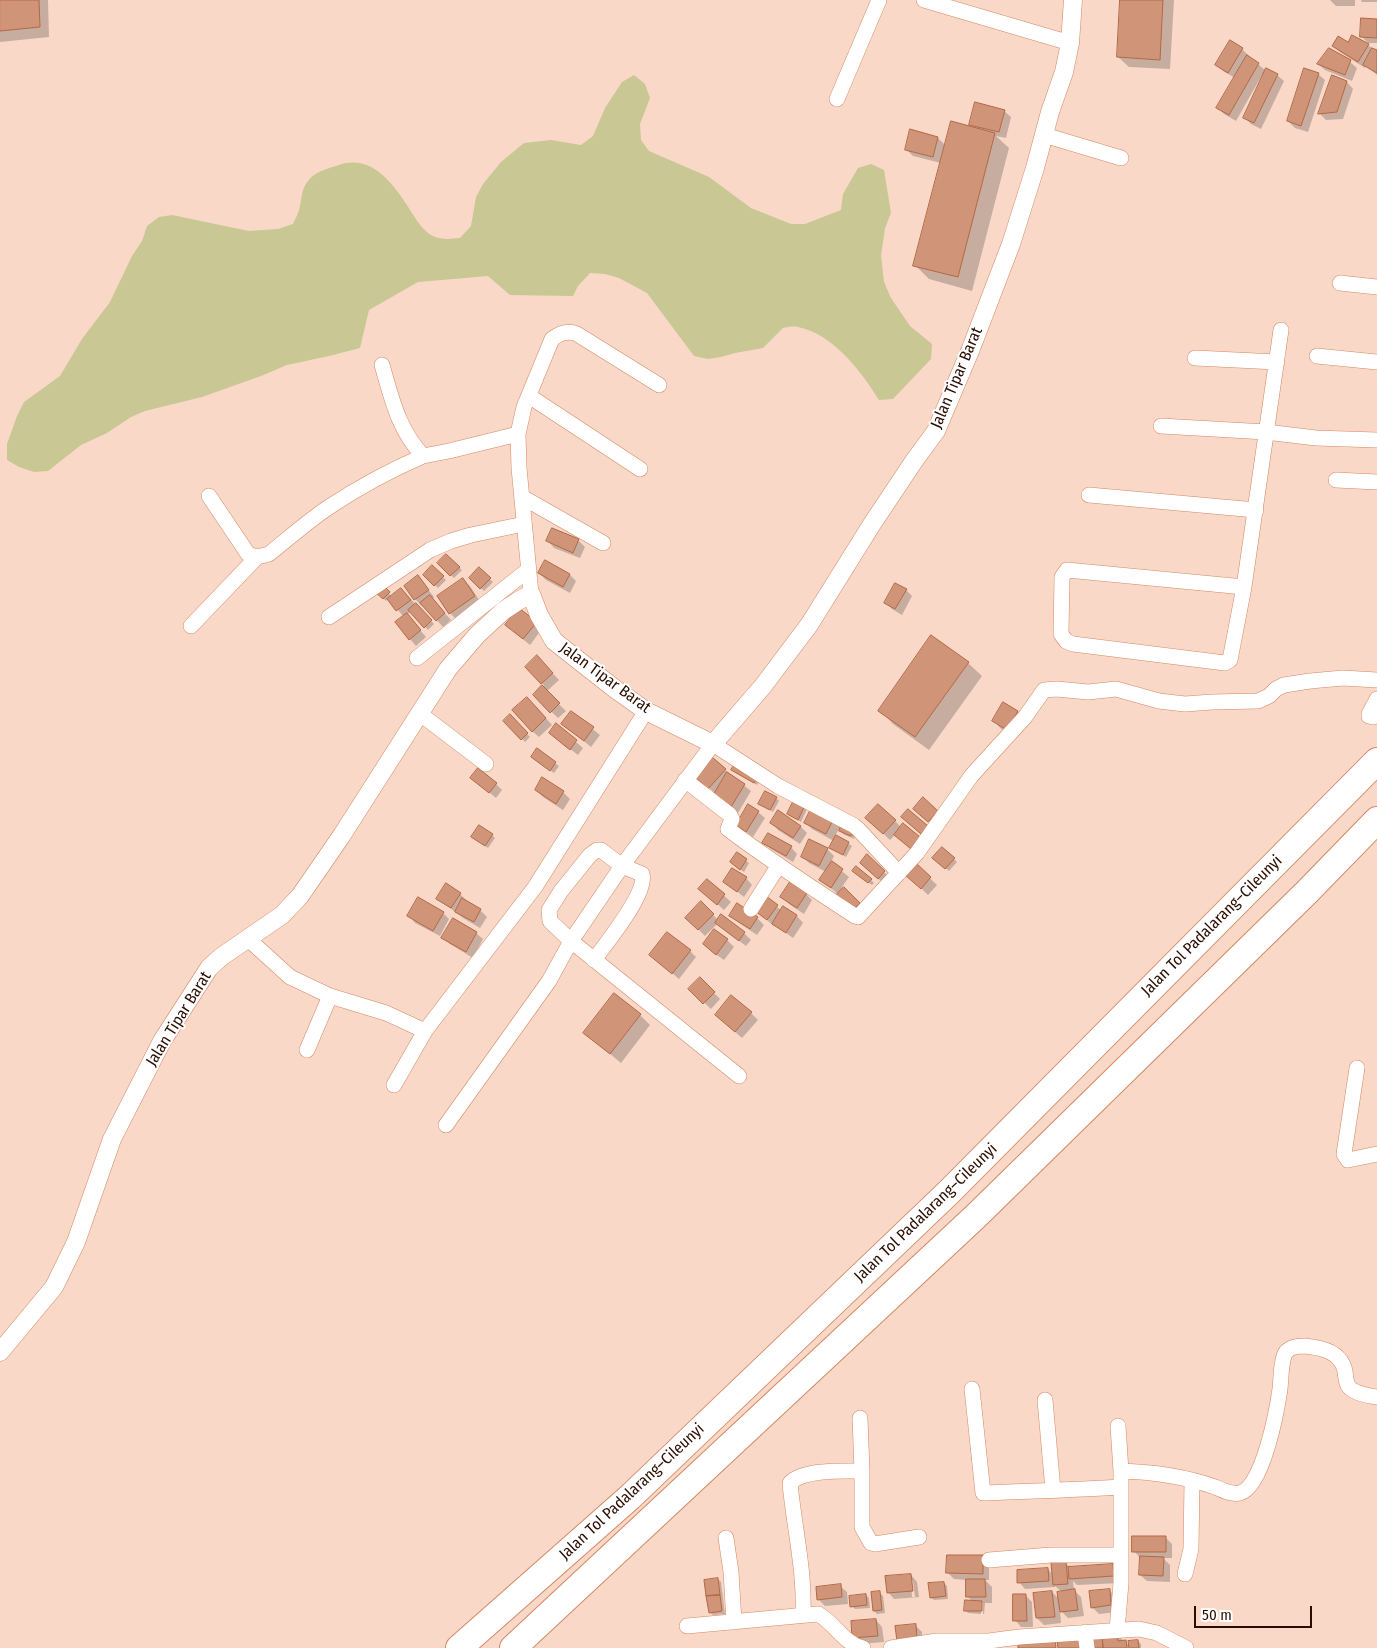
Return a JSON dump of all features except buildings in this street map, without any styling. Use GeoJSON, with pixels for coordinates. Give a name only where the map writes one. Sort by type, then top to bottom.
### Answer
{"type":"FeatureCollection","features":[{"type":"Feature","properties":{"kind":"highway","name":"Jalan Tol Padalarang–Cileunyi"},"geometry":{"type":"LineString","coordinates":[[459,1648],[630,1497],[949,1192],[1377,761]]}},
{"type":"Feature","properties":{"kind":"highway","name":"Jalan Tol Padalarang–Cileunyi"},"geometry":{"type":"LineString","coordinates":[[513,1648],[976,1216],[1307,892],[1377,820]]}},
{"type":"Feature","properties":{"kind":"street"},"geometry":{"type":"LineString","coordinates":[[837,99],[879,0]]}},
{"type":"Feature","properties":{"kind":"street"},"geometry":{"type":"LineString","coordinates":[[924,0],[1070,43]]}},
{"type":"Feature","properties":{"kind":"street","name":"Jalan Tipar Barat"},"geometry":{"type":"LineString","coordinates":[[0,1352],[54,1287],[76,1242],[112,1139],[162,1040],[209,968],[221,956],[282,915],[300,896],[342,836],[448,669],[477,635],[503,611],[531,594],[539,615],[554,641],[646,711],[713,744],[763,686],[808,625],[882,508],[936,431],[970,351],[1010,244],[1064,72],[1070,43],[1073,0]]}},
{"type":"Feature","properties":{"kind":"street"},"geometry":{"type":"LineString","coordinates":[[1044,135],[1121,158]]}},
{"type":"Feature","properties":{"kind":"street"},"geometry":{"type":"LineString","coordinates":[[1340,283],[1377,287]]}},
{"type":"Feature","properties":{"kind":"street"},"geometry":{"type":"LineString","coordinates":[[1244,587],[1067,570],[1062,577],[1061,634],[1066,641],[1073,644],[1224,663],[1230,660],[1244,587],[1282,330]]}},
{"type":"Feature","properties":{"kind":"street"},"geometry":{"type":"LineString","coordinates":[[531,594],[518,434],[524,407],[552,340],[557,335],[572,331],[659,385]]}},
{"type":"Feature","properties":{"kind":"street"},"geometry":{"type":"LineString","coordinates":[[1317,356],[1377,362]]}},
{"type":"Feature","properties":{"kind":"street"},"geometry":{"type":"LineString","coordinates":[[1194,358],[1277,362]]}},
{"type":"Feature","properties":{"kind":"street"},"geometry":{"type":"LineString","coordinates":[[382,365],[402,426],[409,440],[423,456]]}},
{"type":"Feature","properties":{"kind":"street"},"geometry":{"type":"LineString","coordinates":[[528,396],[640,469]]}},
{"type":"Feature","properties":{"kind":"street"},"geometry":{"type":"LineString","coordinates":[[1161,426],[1266,432],[1316,438],[1377,440]]}},
{"type":"Feature","properties":{"kind":"street"},"geometry":{"type":"LineString","coordinates":[[191,626],[256,557],[268,554],[328,507],[357,489],[397,467],[423,456],[518,434]]}},
{"type":"Feature","properties":{"kind":"street"},"geometry":{"type":"LineString","coordinates":[[1336,480],[1377,482]]}},
{"type":"Feature","properties":{"kind":"street"},"geometry":{"type":"LineString","coordinates":[[1089,495],[1256,510]]}},
{"type":"Feature","properties":{"kind":"street"},"geometry":{"type":"LineString","coordinates":[[209,496],[248,554],[256,557]]}},
{"type":"Feature","properties":{"kind":"street"},"geometry":{"type":"LineString","coordinates":[[522,498],[603,543]]}},
{"type":"Feature","properties":{"kind":"street"},"geometry":{"type":"LineString","coordinates":[[329,617],[430,550],[471,535],[524,524]]}},
{"type":"Feature","properties":{"kind":"street"},"geometry":{"type":"LineString","coordinates":[[417,658],[528,570]]}},
{"type":"Feature","properties":{"kind":"street"},"geometry":{"type":"LineString","coordinates":[[685,780],[730,815],[732,819],[728,829],[751,847],[858,917],[917,854],[972,775],[1025,717],[1044,690],[1057,689],[1088,692],[1116,689],[1159,701],[1185,704],[1258,701],[1284,685],[1310,681],[1342,678],[1377,680]]}},
{"type":"Feature","properties":{"kind":"street"},"geometry":{"type":"LineString","coordinates":[[1377,699],[1369,716],[1373,717],[1377,712]]}},
{"type":"Feature","properties":{"kind":"street"},"geometry":{"type":"LineString","coordinates":[[394,1085],[425,1031],[535,887],[646,711]]}},
{"type":"Feature","properties":{"kind":"street"},"geometry":{"type":"LineString","coordinates":[[419,713],[486,764]]}},
{"type":"Feature","properties":{"kind":"street"},"geometry":{"type":"LineString","coordinates":[[446,1124],[549,981],[571,941],[622,866],[713,744],[778,786],[853,825],[899,873]]}},
{"type":"Feature","properties":{"kind":"street"},"geometry":{"type":"LineString","coordinates":[[594,960],[637,899],[643,885],[642,874],[622,866],[601,850],[597,850],[590,855],[551,906],[548,916],[550,921],[594,960],[739,1076]]}},
{"type":"Feature","properties":{"kind":"street"},"geometry":{"type":"LineString","coordinates":[[750,909],[779,865]]}},
{"type":"Feature","properties":{"kind":"street"},"geometry":{"type":"LineString","coordinates":[[247,938],[290,977],[330,996],[386,1013],[425,1031]]}},
{"type":"Feature","properties":{"kind":"street"},"geometry":{"type":"LineString","coordinates":[[307,1050],[330,996]]}},
{"type":"Feature","properties":{"kind":"street"},"geometry":{"type":"LineString","coordinates":[[1357,1068],[1344,1154],[1350,1160],[1377,1154]]}},
{"type":"Feature","properties":{"kind":"street"},"geometry":{"type":"LineString","coordinates":[[1121,1471],[1150,1472],[1192,1480],[1236,1493],[1243,1492],[1250,1485],[1269,1446],[1280,1392],[1284,1357],[1287,1351],[1292,1348],[1302,1346],[1329,1351],[1343,1365],[1350,1389],[1377,1398]]}},
{"type":"Feature","properties":{"kind":"street"},"geometry":{"type":"LineString","coordinates":[[972,1390],[983,1493],[1121,1487]]}},
{"type":"Feature","properties":{"kind":"street"},"geometry":{"type":"LineString","coordinates":[[1045,1400],[1053,1490]]}},
{"type":"Feature","properties":{"kind":"street"},"geometry":{"type":"LineString","coordinates":[[860,1418],[862,1527],[871,1543],[875,1544],[919,1537]]}},
{"type":"Feature","properties":{"kind":"street"},"geometry":{"type":"LineString","coordinates":[[1116,1630],[1121,1583],[1121,1471],[1118,1426]]}},
{"type":"Feature","properties":{"kind":"street"},"geometry":{"type":"LineString","coordinates":[[803,1615],[803,1576],[790,1483],[796,1478],[818,1473],[862,1471]]}},
{"type":"Feature","properties":{"kind":"street"},"geometry":{"type":"LineString","coordinates":[[1185,1574],[1190,1549],[1192,1480]]}},
{"type":"Feature","properties":{"kind":"street"},"geometry":{"type":"LineString","coordinates":[[726,1538],[731,1572],[734,1622]]}},
{"type":"Feature","properties":{"kind":"street"},"geometry":{"type":"LineString","coordinates":[[989,1560],[1050,1555],[1120,1555]]}},
{"type":"Feature","properties":{"kind":"street"},"geometry":{"type":"LineString","coordinates":[[687,1626],[820,1614],[854,1646],[863,1648]]}},
{"type":"Feature","properties":{"kind":"street"},"geometry":{"type":"LineString","coordinates":[[891,1648],[938,1641],[989,1641],[1085,1632],[1139,1630],[1157,1633],[1186,1648]]}},
{"type":"Feature","properties":{"kind":"street"},"geometry":{"type":"LineString","coordinates":[[1085,1632],[1087,1648]]}},
{"type":"Feature","properties":{"kind":"shaded area"},"geometry":{"type":"Polygon","coordinates":[[[634,75],[645,84],[650,98],[640,124],[641,140],[649,151],[709,177],[751,208],[791,224],[805,224],[841,210],[843,194],[858,168],[871,164],[884,170],[891,213],[885,228],[881,256],[884,282],[891,298],[910,326],[932,344],[931,359],[893,399],[879,400],[864,377],[845,355],[823,337],[798,327],[783,328],[763,348],[708,359],[694,356],[647,293],[619,278],[605,274],[590,273],[578,286],[573,296],[510,295],[488,276],[418,282],[369,310],[360,348],[287,365],[202,397],[145,411],[131,417],[107,433],[81,445],[48,471],[34,472],[19,467],[7,460],[7,444],[24,402],[60,376],[82,339],[110,302],[132,256],[142,241],[147,226],[159,217],[172,215],[249,231],[278,229],[293,224],[299,212],[304,188],[311,178],[326,169],[352,163],[363,164],[383,175],[399,193],[427,232],[443,239],[460,238],[471,226],[476,197],[483,184],[501,162],[524,143],[551,140],[581,145],[593,136],[605,108],[622,82],[634,75]]]}}]}
